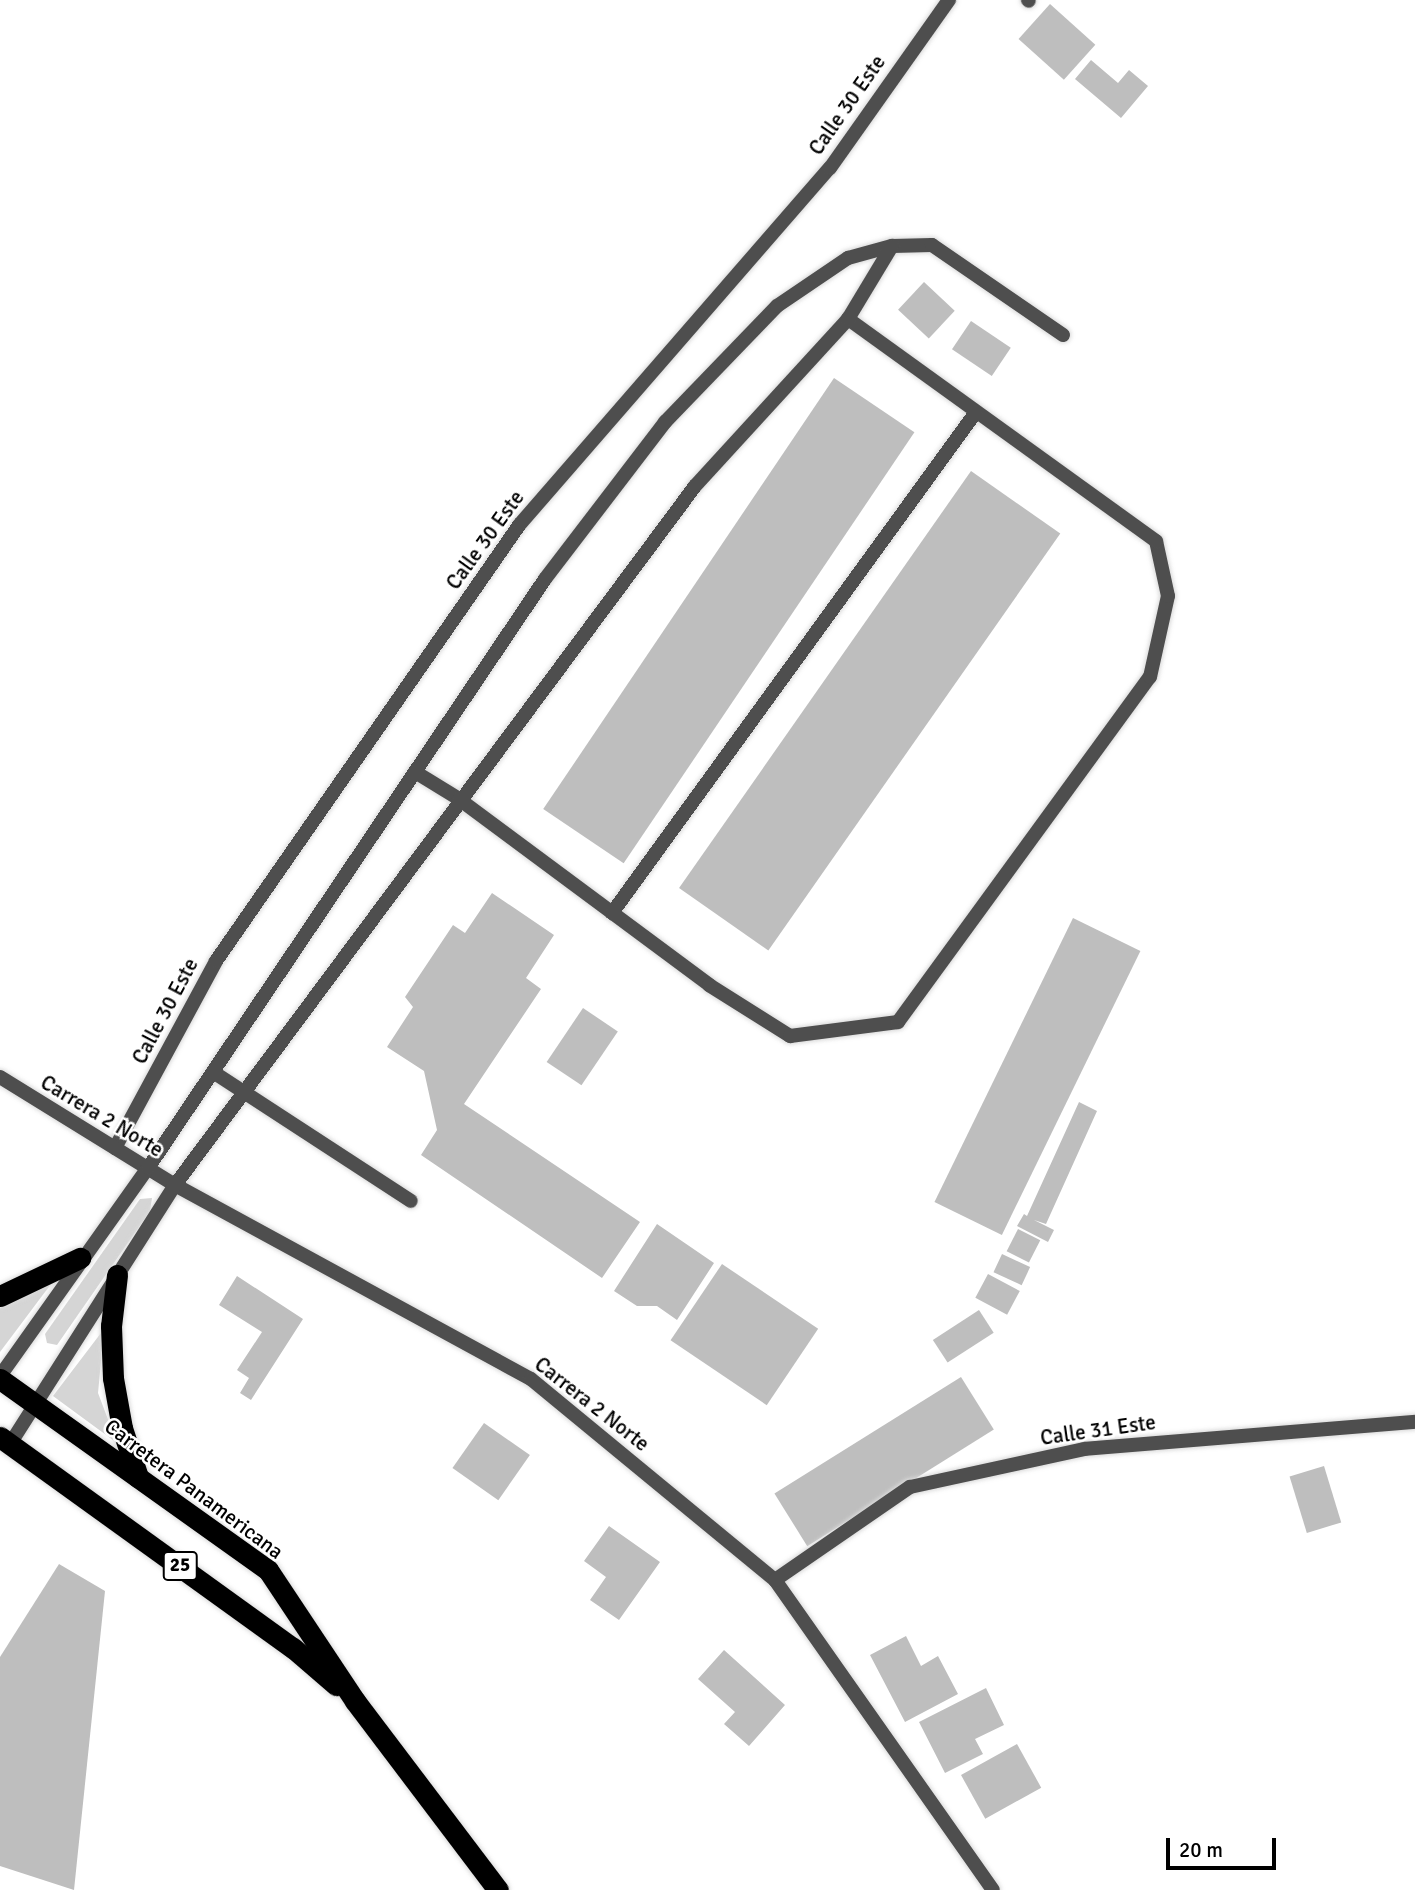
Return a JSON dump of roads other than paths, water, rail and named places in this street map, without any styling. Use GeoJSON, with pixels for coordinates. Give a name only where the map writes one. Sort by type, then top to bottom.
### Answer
{"type":"FeatureCollection","features":[{"type":"Feature","properties":{"kind":"highway"},"geometry":{"type":"LineString","coordinates":[[0,1296],[80,1258]]}},
{"type":"Feature","properties":{"kind":"highway"},"geometry":{"type":"LineString","coordinates":[[117,1276],[111,1326],[113,1378],[122,1428],[138,1477]]}},
{"type":"Feature","properties":{"kind":"highway","name":"Carretera Panamericana"},"geometry":{"type":"LineString","coordinates":[[0,1378],[268,1570],[355,1700],[498,1890]]}},
{"type":"Feature","properties":{"kind":"highway","name":"Carretera Panamericana"},"geometry":{"type":"LineString","coordinates":[[5,1441],[293,1648],[355,1700]]}},
{"type":"Feature","properties":{"kind":"street","name":"Calle 30 Este"},"geometry":{"type":"LineString","coordinates":[[115,1148],[216,961],[520,524],[830,168],[949,0]]}},
{"type":"Feature","properties":{"kind":"street"},"geometry":{"type":"LineString","coordinates":[[0,1378],[80,1258],[148,1168],[545,579],[665,422],[778,306],[848,258],[892,246],[932,245],[1063,335]]}},
{"type":"Feature","properties":{"kind":"street"},"geometry":{"type":"LineString","coordinates":[[5,1441],[36,1404],[175,1185],[459,799],[695,486],[848,319],[892,246]]}},
{"type":"Feature","properties":{"kind":"street"},"geometry":{"type":"LineString","coordinates":[[415,772],[459,799],[709,985],[790,1036],[898,1022],[1150,677],[1168,596],[1156,541],[848,319]]}},
{"type":"Feature","properties":{"kind":"street"},"geometry":{"type":"LineString","coordinates":[[612,913],[976,412]]}},
{"type":"Feature","properties":{"kind":"street"},"geometry":{"type":"LineString","coordinates":[[213,1072],[411,1201]]}},
{"type":"Feature","properties":{"kind":"street","name":"Carrera 2 Norte"},"geometry":{"type":"LineString","coordinates":[[0,1077],[175,1185],[531,1379],[775,1580],[993,1890]]}},
{"type":"Feature","properties":{"kind":"street","name":"Calle 31 Este"},"geometry":{"type":"LineString","coordinates":[[775,1580],[910,1487],[1084,1449],[1415,1422]]}}]}
